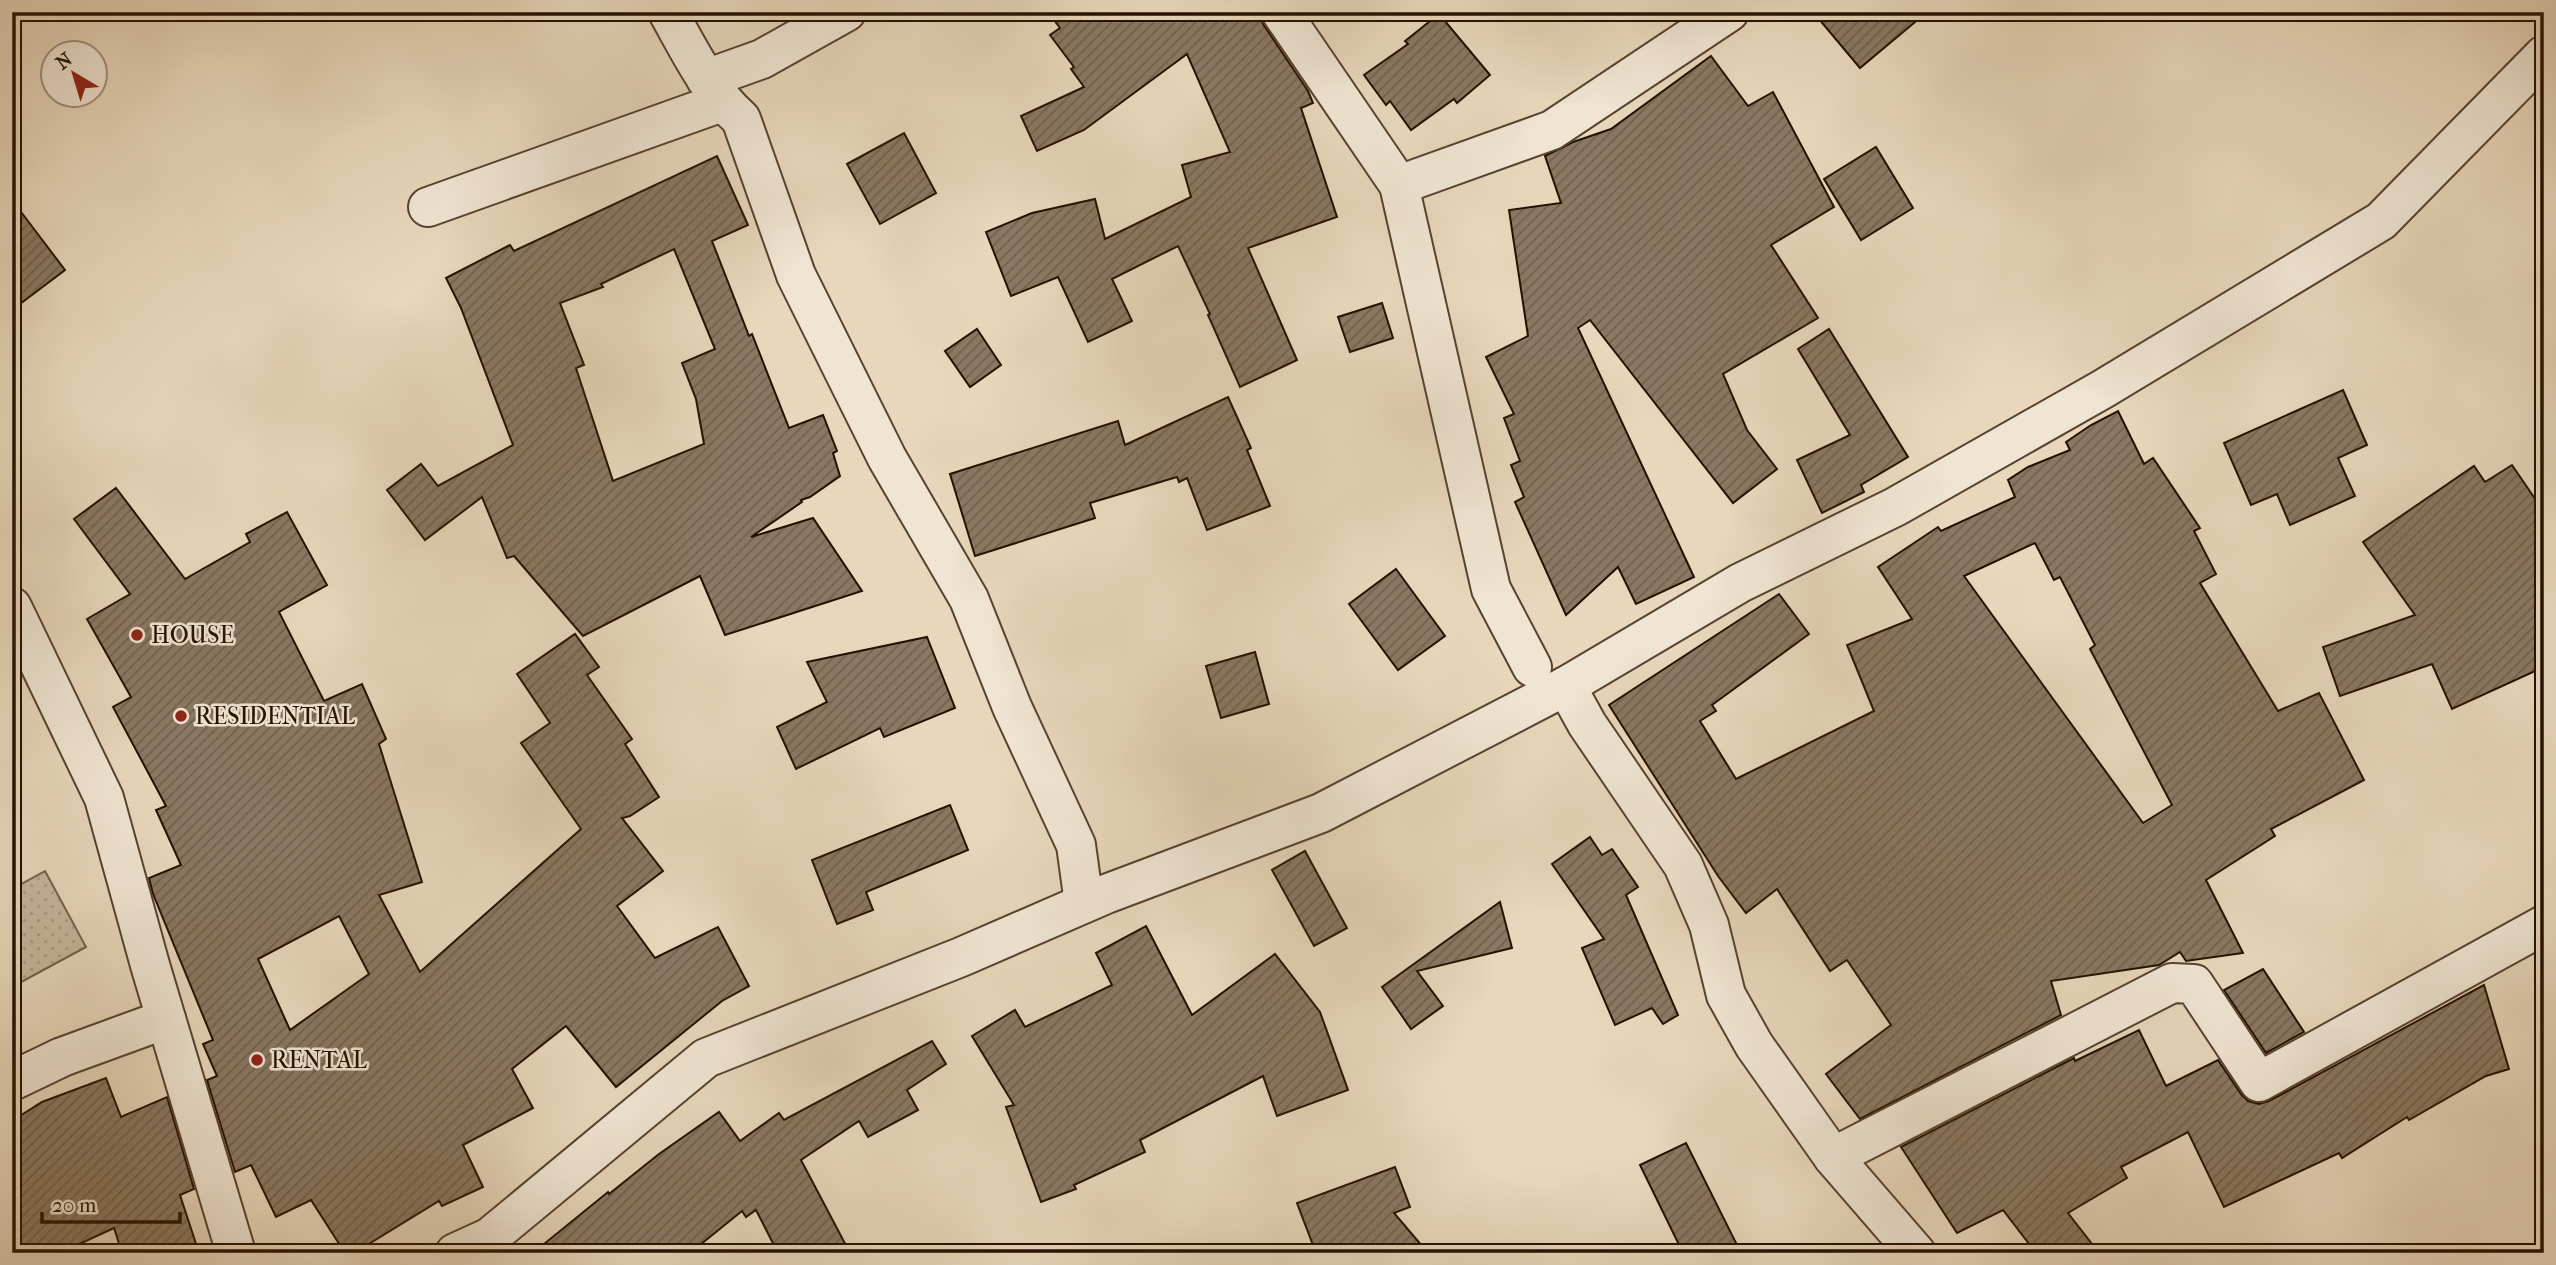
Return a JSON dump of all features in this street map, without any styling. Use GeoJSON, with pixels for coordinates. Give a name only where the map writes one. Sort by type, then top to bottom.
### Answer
{"type":"FeatureCollection","features":[{"type":"Feature","properties":{"kind":"street"},"geometry":{"type":"LineString","coordinates":[[668,12],[714,91],[741,119],[796,275],[887,458],[969,598],[1012,707],[1076,845],[1084,903]]}},
{"type":"Feature","properties":{"kind":"street"},"geometry":{"type":"LineString","coordinates":[[428,207],[714,91],[762,59],[846,12]]}},
{"type":"Feature","properties":{"kind":"street"},"geometry":{"type":"LineString","coordinates":[[1281,12],[1399,184],[1491,589],[1532,667]]}},
{"type":"Feature","properties":{"kind":"street"},"geometry":{"type":"LineString","coordinates":[[1399,184],[1552,130],[1729,12]]}},
{"type":"Feature","properties":{"kind":"street"},"geometry":{"type":"LineString","coordinates":[[455,1253],[490,1237],[706,1058],[961,957],[1084,903],[1321,813],[1566,686],[1740,583],[1895,507],[2092,396],[2381,221],[2544,55]]}},
{"type":"Feature","properties":{"kind":"street"},"geometry":{"type":"LineString","coordinates":[[12,607],[104,798],[236,1253]]}},
{"type":"Feature","properties":{"kind":"street"},"geometry":{"type":"LineString","coordinates":[[1566,686],[1587,724],[1683,864],[1709,925],[1726,995],[1754,1045],[1833,1157],[1916,1253]]}},
{"type":"Feature","properties":{"kind":"street"},"geometry":{"type":"LineString","coordinates":[[1833,1157],[2172,983],[2194,984],[2259,1082],[2544,925]]}},
{"type":"Feature","properties":{"kind":"street"},"geometry":{"type":"LineString","coordinates":[[12,1081],[62,1057],[166,1019]]}},
{"type":"Feature","properties":{"kind":"shaded area"},"geometry":{"type":"Polygon","coordinates":[[[45,871],[86,947],[12,987],[12,889],[45,871]]]}},
{"type":"Feature","properties":{"kind":"building"},"geometry":{"type":"Polygon","coordinates":[[[1048,12],[1259,12],[1263,24],[1308,91],[1313,103],[1301,108],[1337,217],[1248,248],[1297,360],[1240,387],[1178,246],[1112,279],[1132,321],[1088,342],[1058,277],[1011,296],[986,232],[1032,213],[1095,199],[1105,239],[1191,197],[1182,165],[1230,152],[1187,54],[1084,130],[1037,151],[1021,116],[1084,87],[1071,69],[1074,67],[1050,35],[1060,28],[1048,12]]]}},
{"type":"Feature","properties":{"kind":"building"},"geometry":{"type":"Polygon","coordinates":[[[1813,12],[1927,12],[1860,68],[1813,12]]]}},
{"type":"Feature","properties":{"kind":"building"},"geometry":{"type":"Polygon","coordinates":[[[1439,14],[1490,75],[1457,103],[1454,99],[1411,130],[1390,101],[1386,105],[1364,75],[1408,44],[1405,41],[1439,14]]]}},
{"type":"Feature","properties":{"kind":"building"},"geometry":{"type":"Polygon","coordinates":[[[1711,56],[1748,106],[1773,92],[1834,207],[1771,245],[1818,318],[1723,374],[1747,430],[1777,469],[1733,503],[1590,320],[1578,328],[1694,577],[1636,604],[1618,567],[1566,615],[1515,502],[1524,497],[1511,465],[1520,461],[1504,418],[1514,414],[1486,357],[1528,336],[1509,210],[1561,203],[1545,156],[1573,142],[1611,129],[1711,56]]]}},
{"type":"Feature","properties":{"kind":"building"},"geometry":{"type":"Polygon","coordinates":[[[904,133],[936,193],[880,224],[847,164],[904,133]]]}},
{"type":"Feature","properties":{"kind":"building"},"geometry":{"type":"Polygon","coordinates":[[[1876,147],[1913,208],[1861,240],[1824,179],[1876,147]]]}},
{"type":"Feature","properties":{"kind":"building"},"geometry":{"type":"Polygon","coordinates":[[[717,156],[748,225],[712,241],[789,428],[823,415],[837,451],[833,453],[840,476],[810,497],[801,500],[802,502],[751,537],[813,518],[862,591],[725,635],[700,576],[583,636],[514,556],[507,558],[482,497],[425,540],[387,490],[421,464],[438,486],[513,445],[461,308],[446,278],[510,245],[514,251],[717,156]],[[674,249],[601,284],[603,287],[560,303],[584,365],[576,368],[613,481],[704,444],[696,399],[682,363],[715,349],[674,249]]]}},
{"type":"Feature","properties":{"kind":"building"},"geometry":{"type":"Polygon","coordinates":[[[12,200],[65,270],[12,310],[12,200]]]}},
{"type":"Feature","properties":{"kind":"building"},"geometry":{"type":"Polygon","coordinates":[[[1382,303],[1393,338],[1350,352],[1338,317],[1382,303]]]}},
{"type":"Feature","properties":{"kind":"building"},"geometry":{"type":"Polygon","coordinates":[[[977,329],[1001,365],[970,387],[945,351],[977,329]]]}},
{"type":"Feature","properties":{"kind":"building"},"geometry":{"type":"Polygon","coordinates":[[[1829,329],[1908,457],[1861,485],[1864,492],[1822,513],[1797,460],[1850,435],[1798,349],[1829,329]]]}},
{"type":"Feature","properties":{"kind":"building"},"geometry":{"type":"Polygon","coordinates":[[[2343,390],[2367,445],[2338,458],[2355,496],[2290,525],[2277,494],[2251,505],[2224,443],[2343,390]]]}},
{"type":"Feature","properties":{"kind":"building"},"geometry":{"type":"Polygon","coordinates":[[[1228,397],[1251,448],[1247,450],[1270,506],[1207,530],[1187,478],[1179,482],[1177,477],[1090,503],[1095,518],[975,556],[950,474],[1118,421],[1125,445],[1228,397]]]}},
{"type":"Feature","properties":{"kind":"building"},"geometry":{"type":"Polygon","coordinates":[[[2118,411],[2144,464],[2153,458],[2200,528],[2194,531],[2216,574],[2200,583],[2278,711],[2319,693],[2364,780],[2271,829],[2275,836],[2206,880],[2243,953],[2186,961],[2180,952],[2159,965],[2051,981],[2061,1015],[1860,1119],[1826,1074],[1891,1025],[1847,960],[1830,971],[1777,889],[1746,913],[1718,876],[1609,705],[1779,594],[1809,634],[1712,705],[1716,711],[1700,721],[1736,779],[1874,711],[1847,645],[1912,619],[1878,567],[1938,527],[1941,531],[2015,497],[2008,480],[2028,467],[2070,450],[2066,442],[2118,411]],[[2035,543],[1964,576],[2143,823],[2172,805],[2090,649],[2095,645],[2060,577],[2054,580],[2035,543]]]}},
{"type":"Feature","properties":{"kind":"building"},"geometry":{"type":"Polygon","coordinates":[[[2512,465],[2544,512],[2544,667],[2452,709],[2432,664],[2340,696],[2323,647],[2415,615],[2363,542],[2474,466],[2485,482],[2512,465]]]}},
{"type":"Feature","properties":{"kind":"building"},"geometry":{"type":"Polygon","coordinates":[[[116,488],[185,579],[250,542],[246,534],[287,512],[327,585],[279,612],[324,701],[362,684],[386,739],[379,744],[422,882],[379,895],[420,972],[581,829],[521,743],[550,723],[517,674],[575,634],[599,667],[587,675],[632,739],[625,744],[659,797],[630,816],[622,818],[663,871],[617,906],[655,958],[718,927],[749,986],[722,1001],[616,1087],[566,1026],[512,1069],[533,1108],[463,1145],[483,1187],[442,1206],[439,1201],[354,1253],[345,1253],[311,1200],[276,1217],[251,1165],[235,1172],[207,1080],[217,1076],[203,1044],[213,1040],[153,894],[149,878],[181,865],[156,810],[166,806],[113,707],[131,697],[87,619],[130,594],[74,519],[116,488]],[[339,916],[258,959],[290,1030],[369,974],[339,916]]]}},
{"type":"Feature","properties":{"kind":"building"},"geometry":{"type":"Polygon","coordinates":[[[1396,569],[1445,636],[1398,670],[1349,604],[1396,569]]]}},
{"type":"Feature","properties":{"kind":"building"},"geometry":{"type":"Polygon","coordinates":[[[927,637],[955,708],[884,737],[880,728],[796,769],[777,727],[827,702],[807,662],[927,637]]]}},
{"type":"Feature","properties":{"kind":"building"},"geometry":{"type":"Polygon","coordinates":[[[1255,652],[1269,704],[1221,718],[1206,666],[1255,652]]]}},
{"type":"Feature","properties":{"kind":"building"},"geometry":{"type":"Polygon","coordinates":[[[950,805],[968,850],[866,892],[873,910],[837,924],[812,860],[950,805]]]}},
{"type":"Feature","properties":{"kind":"building"},"geometry":{"type":"Polygon","coordinates":[[[1590,837],[1602,855],[1612,849],[1638,887],[1626,895],[1678,1015],[1663,1024],[1652,1008],[1615,1025],[1582,948],[1604,939],[1552,864],[1590,837]]]}},
{"type":"Feature","properties":{"kind":"building"},"geometry":{"type":"Polygon","coordinates":[[[1305,851],[1347,928],[1314,946],[1272,870],[1305,851]]]}},
{"type":"Feature","properties":{"kind":"building"},"geometry":{"type":"Polygon","coordinates":[[[1500,902],[1512,948],[1417,971],[1443,1006],[1411,1029],[1382,987],[1500,902]]]}},
{"type":"Feature","properties":{"kind":"building"},"geometry":{"type":"Polygon","coordinates":[[[1146,926],[1192,1015],[1275,954],[1320,1012],[1348,1090],[1277,1116],[1263,1076],[1140,1140],[1145,1152],[1074,1185],[1076,1189],[1041,1202],[1006,1107],[1014,1105],[972,1036],[1015,1010],[1025,1027],[1112,985],[1096,953],[1146,926]]]}},
{"type":"Feature","properties":{"kind":"building"},"geometry":{"type":"Polygon","coordinates":[[[2263,969],[2304,1032],[2266,1053],[2224,990],[2263,969]]]}},
{"type":"Feature","properties":{"kind":"building"},"geometry":{"type":"Polygon","coordinates":[[[2484,985],[2509,1069],[2486,1076],[2409,1120],[2407,1117],[2342,1158],[2339,1153],[2224,1207],[2188,1132],[2121,1167],[2127,1178],[2068,1213],[2099,1253],[2036,1253],[2003,1210],[1957,1233],[1901,1147],[2074,1058],[2075,1061],[2139,1030],[2166,1086],[2218,1060],[2241,1094],[2248,1101],[2259,1104],[2484,985]]]}},
{"type":"Feature","properties":{"kind":"building"},"geometry":{"type":"Polygon","coordinates":[[[932,1041],[946,1064],[907,1090],[918,1110],[868,1137],[859,1121],[801,1160],[850,1253],[778,1253],[756,1210],[746,1217],[742,1211],[690,1253],[533,1253],[608,1192],[609,1194],[659,1154],[719,1112],[740,1141],[779,1113],[784,1120],[932,1041]]]}},
{"type":"Feature","properties":{"kind":"building"},"geometry":{"type":"Polygon","coordinates":[[[106,1078],[121,1117],[167,1097],[194,1189],[180,1195],[199,1253],[122,1253],[114,1228],[60,1253],[12,1253],[12,1121],[42,1102],[106,1078]]]}},
{"type":"Feature","properties":{"kind":"building"},"geometry":{"type":"Polygon","coordinates":[[[1686,1143],[1741,1253],[1683,1253],[1640,1165],[1686,1143]]]}},
{"type":"Feature","properties":{"kind":"building"},"geometry":{"type":"Polygon","coordinates":[[[1395,1167],[1410,1207],[1394,1213],[1428,1253],[1316,1253],[1297,1203],[1395,1167]]]}},
{"type":"Feature","properties":{"kind":"place","name":"HOUSE"},"geometry":{"type":"Point","coordinates":[137,635]}},
{"type":"Feature","properties":{"kind":"place","name":"RESIDENTIAL"},"geometry":{"type":"Point","coordinates":[181,716]}},
{"type":"Feature","properties":{"kind":"place","name":"RENTAL"},"geometry":{"type":"Point","coordinates":[257,1060]}}]}
